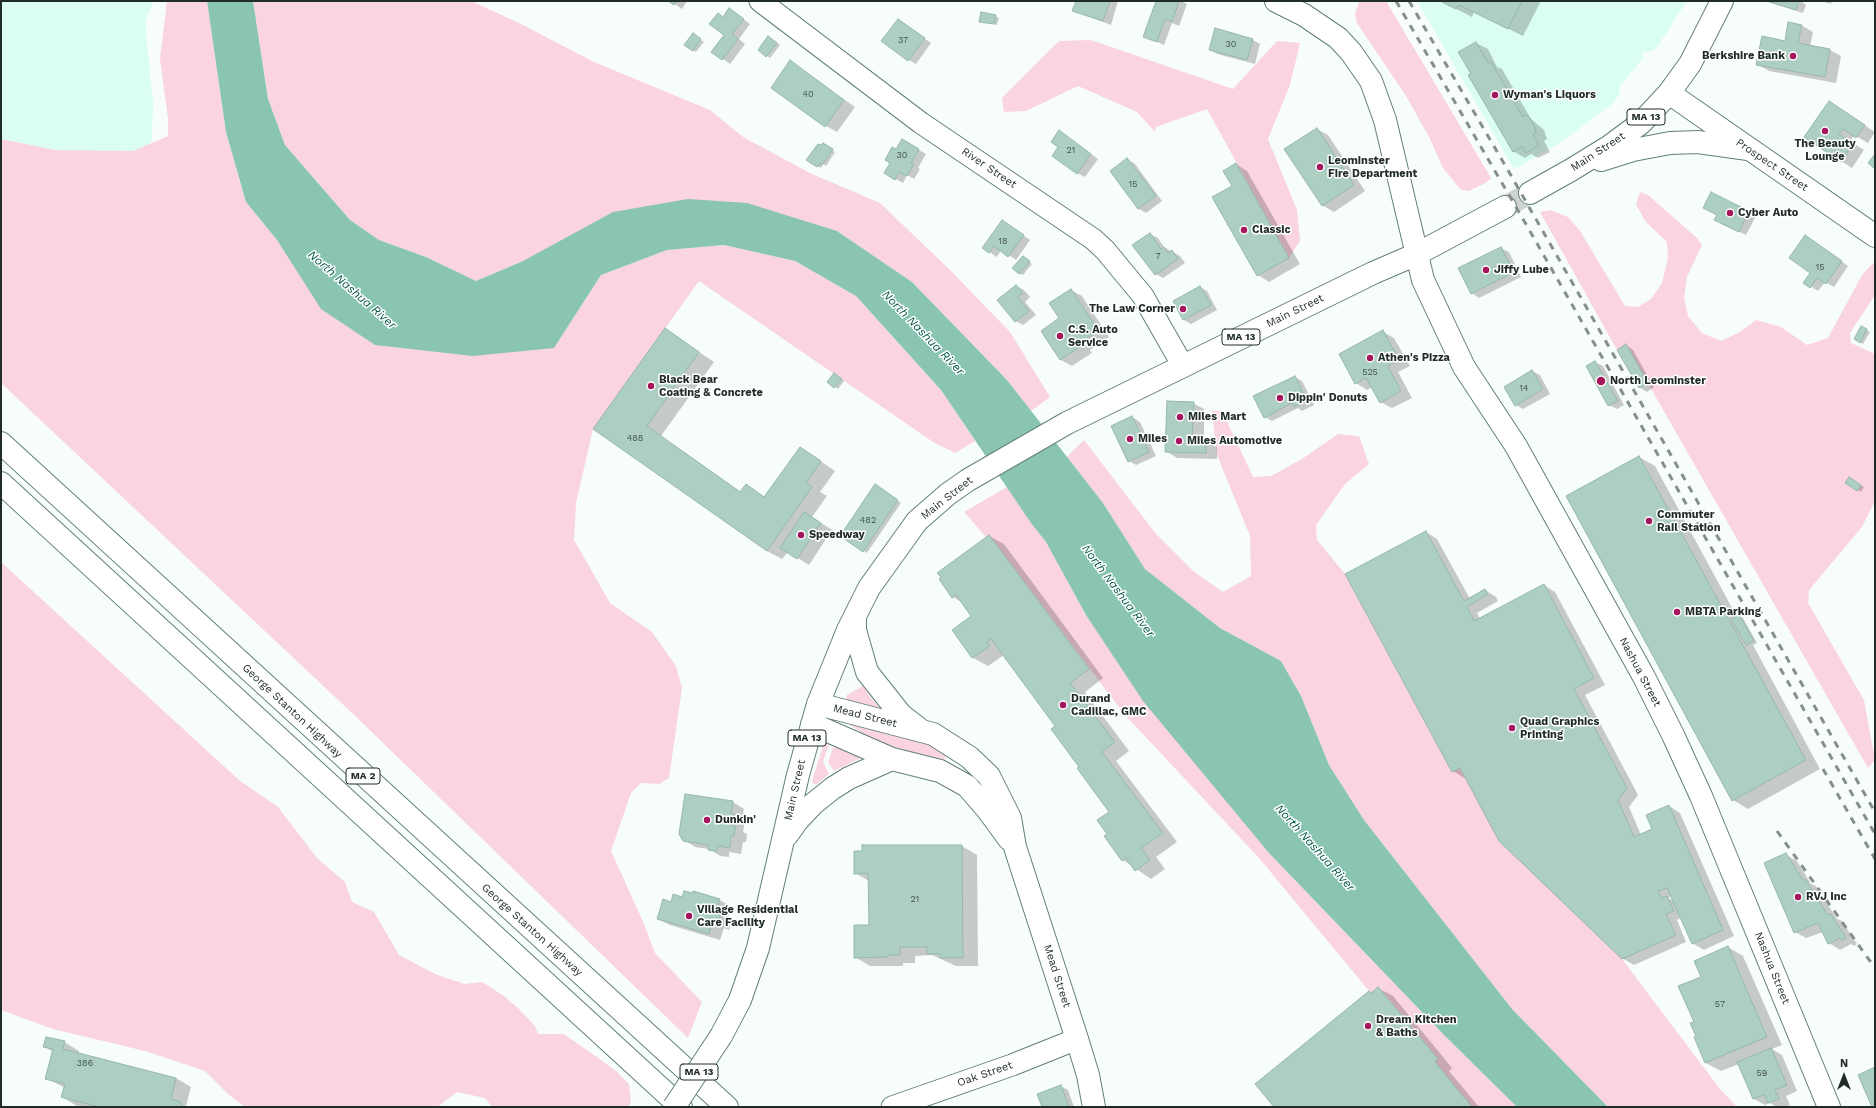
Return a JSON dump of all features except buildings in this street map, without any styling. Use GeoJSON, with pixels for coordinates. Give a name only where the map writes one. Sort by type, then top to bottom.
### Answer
{"type":"FeatureCollection","features":[{"type":"Feature","properties":{"kind":"main road","name":"Nashua Street"},"geometry":{"type":"LineString","coordinates":[[1276,1],[1304,15],[1338,38],[1351,52],[1371,81],[1384,120],[1423,280],[1464,367],[1516,446],[1644,677],[1673,735],[1701,796],[1829,1107]]}},
{"type":"Feature","properties":{"kind":"main road","name":"Main Street"},"geometry":{"type":"LineString","coordinates":[[1530,193],[1610,146],[1641,123],[1669,93],[1693,58],[1722,1]]}},
{"type":"Feature","properties":{"kind":"main road","name":"Prospect Street"},"geometry":{"type":"LineString","coordinates":[[1669,93],[1875,236]]}},
{"type":"Feature","properties":{"kind":"main road"},"geometry":{"type":"LineString","coordinates":[[1571,170],[1657,144],[1698,142],[1748,149]]}},
{"type":"Feature","properties":{"kind":"main road","name":"Main Street"},"geometry":{"type":"LineString","coordinates":[[674,1107],[721,1036],[740,1000],[758,948],[783,841],[818,704],[855,616],[869,588],[917,521],[948,494],[968,480],[1067,423],[1373,273],[1417,254],[1505,207]]}},
{"type":"Feature","properties":{"kind":"main road","name":"George Stanton Highway"},"geometry":{"type":"LineString","coordinates":[[1,443],[727,1107]]}},
{"type":"Feature","properties":{"kind":"main road","name":"MA 2"},"geometry":{"type":"LineString","coordinates":[[1,483],[681,1107]]}},
{"type":"Feature","properties":{"kind":"main road"},"geometry":{"type":"LineString","coordinates":[[855,616],[855,630],[867,672],[901,715],[920,730]]}},
{"type":"Feature","properties":{"kind":"main road","name":"Mead Street"},"geometry":{"type":"LineString","coordinates":[[818,704],[933,734],[959,750],[989,776],[1010,818],[1015,847],[1078,1039],[1088,1076],[1094,1107]]}},
{"type":"Feature","properties":{"kind":"main road","name":"Mead Street"},"geometry":{"type":"LineString","coordinates":[[812,724],[892,759],[940,771],[967,786],[987,809],[1015,847]]}},
{"type":"Feature","properties":{"kind":"main road"},"geometry":{"type":"LineString","coordinates":[[783,841],[797,821],[813,804],[834,788],[849,778],[892,759]]}},
{"type":"Feature","properties":{"kind":"street","name":"River Street"},"geometry":{"type":"LineString","coordinates":[[760,1],[921,123],[1094,239],[1105,250],[1142,296],[1183,366]]}},
{"type":"Feature","properties":{"kind":"street","name":"Oak Street"},"geometry":{"type":"LineString","coordinates":[[892,1107],[1012,1065],[1078,1039]]}},
{"type":"Feature","properties":{"kind":"shaded area"},"geometry":{"type":"Polygon","coordinates":[[[1,1],[153,1],[145,22],[153,102],[152,139],[140,162],[1,145],[1,1]]]}},
{"type":"Feature","properties":{"kind":"shaded area"},"geometry":{"type":"Polygon","coordinates":[[[167,1],[207,1],[226,132],[246,202],[277,240],[554,348],[601,275],[667,250],[724,245],[795,261],[856,296],[941,390],[975,441],[955,453],[933,442],[699,281],[593,429],[576,503],[574,540],[610,603],[652,632],[676,666],[682,688],[669,778],[659,784],[641,783],[631,793],[611,851],[644,924],[655,953],[702,1002],[688,1038],[351,712],[1,383],[1,139],[55,150],[133,151],[168,136],[168,118],[160,59],[167,1]]]}},
{"type":"Feature","properties":{"kind":"shaded area"},"geometry":{"type":"Polygon","coordinates":[[[253,1],[471,1],[519,23],[594,62],[710,110],[743,137],[812,174],[880,203],[949,269],[1010,332],[1050,397],[1031,411],[1007,380],[912,282],[837,231],[523,261],[476,281],[426,257],[379,240],[350,220],[285,145],[268,99],[253,1]]]}},
{"type":"Feature","properties":{"kind":"shaded area"},"geometry":{"type":"Polygon","coordinates":[[[1359,1],[1386,1],[1491,178],[1487,182],[1469,191],[1461,190],[1443,168],[1429,137],[1406,96],[1357,23],[1355,14],[1359,1]]]}},
{"type":"Feature","properties":{"kind":"shaded area"},"geometry":{"type":"Polygon","coordinates":[[[1417,1],[1687,1],[1657,47],[1653,51],[1644,52],[1641,55],[1644,57],[1619,87],[1620,94],[1612,104],[1560,143],[1514,169],[1417,1]]]}},
{"type":"Feature","properties":{"kind":"shaded area"},"geometry":{"type":"Polygon","coordinates":[[[1091,40],[1233,89],[1277,41],[1300,43],[1290,85],[1268,139],[1297,210],[1300,241],[1289,258],[1207,109],[1156,127],[1155,132],[1137,112],[1078,86],[1026,111],[1004,112],[1002,98],[1059,41],[1091,40]]]}},
{"type":"Feature","properties":{"kind":"shaded area"},"geometry":{"type":"Polygon","coordinates":[[[1640,192],[1648,195],[1697,238],[1702,245],[1687,277],[1684,298],[1688,316],[1702,333],[1721,341],[1740,332],[1756,320],[1781,327],[1807,345],[1828,338],[1862,275],[1873,263],[1875,264],[1875,295],[1850,333],[1851,343],[1875,354],[1875,501],[1862,527],[1809,590],[1808,603],[1864,700],[1875,760],[1868,768],[1626,345],[1617,350],[1540,212],[1550,210],[1568,217],[1580,231],[1625,306],[1638,307],[1651,299],[1662,283],[1668,258],[1667,242],[1645,221],[1636,204],[1640,192]]]}},
{"type":"Feature","properties":{"kind":"shaded area"},"geometry":{"type":"Polygon","coordinates":[[[1212,411],[1222,411],[1253,477],[1271,476],[1302,459],[1338,434],[1359,436],[1369,464],[1345,484],[1316,525],[1317,540],[1345,574],[1452,772],[1460,768],[1565,904],[1622,959],[1720,1089],[1737,1107],[1608,1107],[1512,1009],[1364,820],[1329,765],[1301,696],[1281,661],[1220,628],[1145,569],[1103,503],[1067,457],[1084,440],[1156,534],[1193,571],[1223,592],[1251,576],[1250,536],[1217,455],[1212,411]]]}},
{"type":"Feature","properties":{"kind":"shaded area"},"geometry":{"type":"Polygon","coordinates":[[[1007,487],[1046,542],[1086,615],[1269,853],[1443,1034],[1517,1107],[1472,1107],[1435,1062],[1438,1059],[1379,987],[1371,993],[1369,991],[1259,858],[1124,714],[989,535],[986,537],[964,512],[1007,487]]]}},
{"type":"Feature","properties":{"kind":"shaded area"},"geometry":{"type":"Polygon","coordinates":[[[1,562],[239,780],[278,807],[317,858],[345,882],[352,902],[374,912],[399,955],[437,975],[465,984],[482,982],[504,996],[519,1009],[535,1026],[538,1034],[564,1034],[615,1070],[629,1084],[631,1101],[629,1107],[492,1107],[485,1098],[457,1092],[437,1107],[245,1107],[229,1095],[205,1071],[145,1051],[53,1029],[1,1010],[1,562]]]}},
{"type":"Feature","properties":{"kind":"shaded area"},"geometry":{"type":"Polygon","coordinates":[[[863,686],[881,709],[845,703],[847,695],[863,686]]]}},
{"type":"Feature","properties":{"kind":"shaded area"},"geometry":{"type":"Polygon","coordinates":[[[847,723],[921,741],[937,749],[946,756],[943,762],[882,743],[868,737],[847,723]]]}},
{"type":"Feature","properties":{"kind":"shaded area"},"geometry":{"type":"Polygon","coordinates":[[[824,743],[829,743],[823,762],[829,774],[817,784],[814,784],[812,781],[824,743]]]}},
{"type":"Feature","properties":{"kind":"shaded area"},"geometry":{"type":"Polygon","coordinates":[[[834,745],[862,757],[834,771],[828,762],[834,745]]]}},
{"type":"Feature","properties":{"kind":"water","name":"North Nashua River"},"geometry":{"type":"Polygon","coordinates":[[[207,1],[253,1],[268,99],[285,145],[350,220],[379,240],[426,257],[476,281],[523,261],[613,212],[688,199],[747,203],[837,231],[912,282],[1007,380],[1103,503],[1145,569],[1220,628],[1281,661],[1301,696],[1329,765],[1364,820],[1512,1009],[1608,1107],[1517,1107],[1443,1034],[1269,853],[1143,701],[1086,615],[1046,542],[1031,523],[941,390],[856,296],[795,261],[724,245],[667,250],[601,275],[554,348],[473,356],[375,345],[321,309],[277,240],[246,202],[226,132],[207,1]]]}},
{"type":"Feature","properties":{"kind":"tunnel"},"geometry":{"type":"LineString","coordinates":[[1505,207],[1530,193]]}},
{"type":"Feature","properties":{"kind":"railway"},"geometry":{"type":"LineString","coordinates":[[1396,1],[1527,226],[1875,834]]}},
{"type":"Feature","properties":{"kind":"railway"},"geometry":{"type":"LineString","coordinates":[[1409,1],[1509,172],[1875,812]]}},
{"type":"Feature","properties":{"kind":"railway"},"geometry":{"type":"LineString","coordinates":[[1823,769],[1875,859]]}},
{"type":"Feature","properties":{"kind":"railway"},"geometry":{"type":"LineString","coordinates":[[1777,831],[1875,968]]}},
{"type":"Feature","properties":{"kind":"place","name":"Berkshire Bank"},"geometry":{"type":"Point","coordinates":[1793,56]}},
{"type":"Feature","properties":{"kind":"place","name":"Wyman's Liquors"},"geometry":{"type":"Point","coordinates":[1495,95]}},
{"type":"Feature","properties":{"kind":"place","name":"The Beauty Lounge"},"geometry":{"type":"Point","coordinates":[1825,131]}},
{"type":"Feature","properties":{"kind":"place","name":"Leominster Fire Department"},"geometry":{"type":"Point","coordinates":[1320,167]}},
{"type":"Feature","properties":{"kind":"place","name":"Cyber Auto"},"geometry":{"type":"Point","coordinates":[1730,213]}},
{"type":"Feature","properties":{"kind":"place","name":"Classic"},"geometry":{"type":"Point","coordinates":[1244,230]}},
{"type":"Feature","properties":{"kind":"place","name":"Jiffy Lube"},"geometry":{"type":"Point","coordinates":[1486,270]}},
{"type":"Feature","properties":{"kind":"place","name":"The Law Corner"},"geometry":{"type":"Point","coordinates":[1183,309]}},
{"type":"Feature","properties":{"kind":"place","name":"C.S. Auto Service"},"geometry":{"type":"Point","coordinates":[1060,336]}},
{"type":"Feature","properties":{"kind":"place","name":"Athen's Pizza"},"geometry":{"type":"Point","coordinates":[1370,358]}},
{"type":"Feature","properties":{"kind":"place","name":"North Leominster"},"geometry":{"type":"Point","coordinates":[1601,381]}},
{"type":"Feature","properties":{"kind":"place","name":"Black Bear Coating & Concrete"},"geometry":{"type":"Point","coordinates":[651,386]}},
{"type":"Feature","properties":{"kind":"place","name":"Dippin' Donuts"},"geometry":{"type":"Point","coordinates":[1280,398]}},
{"type":"Feature","properties":{"kind":"place","name":"Miles Mart"},"geometry":{"type":"Point","coordinates":[1180,417]}},
{"type":"Feature","properties":{"kind":"place","name":"Miles"},"geometry":{"type":"Point","coordinates":[1130,439]}},
{"type":"Feature","properties":{"kind":"place","name":"Miles Automotive"},"geometry":{"type":"Point","coordinates":[1179,441]}},
{"type":"Feature","properties":{"kind":"place","name":"Commuter Rail Station"},"geometry":{"type":"Point","coordinates":[1649,521]}},
{"type":"Feature","properties":{"kind":"place","name":"Speedway"},"geometry":{"type":"Point","coordinates":[801,535]}},
{"type":"Feature","properties":{"kind":"place","name":"MBTA Parking"},"geometry":{"type":"Point","coordinates":[1677,612]}},
{"type":"Feature","properties":{"kind":"place","name":"Durand Cadillac, GMC"},"geometry":{"type":"Point","coordinates":[1063,705]}},
{"type":"Feature","properties":{"kind":"place","name":"Quad Graphics Printing"},"geometry":{"type":"Point","coordinates":[1512,728]}},
{"type":"Feature","properties":{"kind":"place","name":"Dunkin'"},"geometry":{"type":"Point","coordinates":[707,820]}},
{"type":"Feature","properties":{"kind":"place","name":"RVJ Inc"},"geometry":{"type":"Point","coordinates":[1798,897]}},
{"type":"Feature","properties":{"kind":"place","name":"Village Residential Care Facility"},"geometry":{"type":"Point","coordinates":[689,916]}},
{"type":"Feature","properties":{"kind":"place","name":"Dream Kitchen & Baths"},"geometry":{"type":"Point","coordinates":[1368,1026]}}]}
